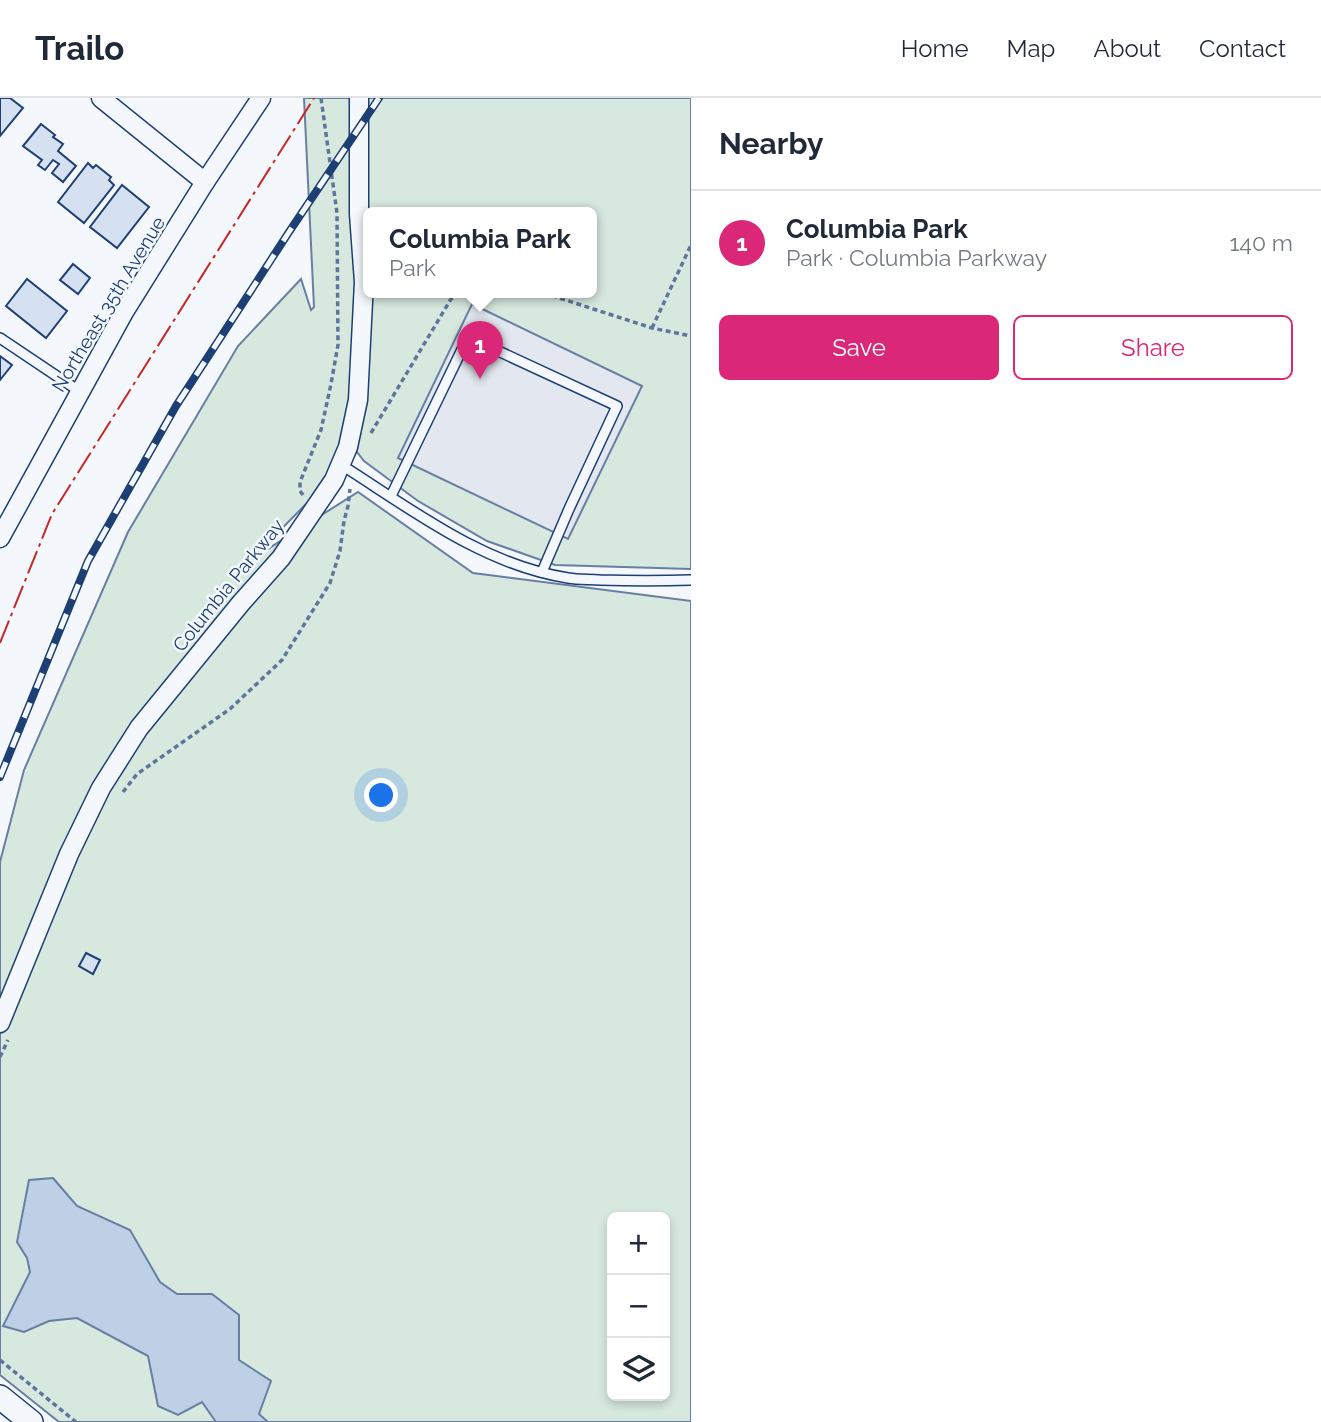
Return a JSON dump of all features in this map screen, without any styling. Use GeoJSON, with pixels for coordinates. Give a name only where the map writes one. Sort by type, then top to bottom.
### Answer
{"type":"FeatureCollection","features":[{"type":"Feature","properties":{"kind":"street"},"geometry":{"type":"LineString","coordinates":[[101,98],[205,181]]}},
{"type":"Feature","properties":{"kind":"street","name":"Northeast 35th Avenue"},"geometry":{"type":"LineString","coordinates":[[0,538],[124,312],[205,181],[261,98]]}},
{"type":"Feature","properties":{"kind":"street","name":"Columbia Parkway"},"geometry":{"type":"LineString","coordinates":[[359,98],[359,214],[363,268]]}},
{"type":"Feature","properties":{"kind":"street","name":"Columbia Parkway"},"geometry":{"type":"LineString","coordinates":[[6,1028],[69,854],[101,788],[139,728],[281,558],[334,480],[348,447],[358,400],[363,298]]}},
{"type":"Feature","properties":{"kind":"street"},"geometry":{"type":"LineString","coordinates":[[0,1397],[31,1422]]}},
{"type":"Feature","properties":{"kind":"lane"},"geometry":{"type":"LineString","coordinates":[[391,496],[468,337],[618,406],[542,572]]}},
{"type":"Feature","properties":{"kind":"lane"},"geometry":{"type":"LineString","coordinates":[[0,338],[79,391]]}},
{"type":"Feature","properties":{"kind":"lane"},"geometry":{"type":"LineString","coordinates":[[340,464],[460,540],[505,561],[569,578],[642,582],[691,580]]}},
{"type":"Feature","properties":{"kind":"path"},"geometry":{"type":"LineString","coordinates":[[304,497],[300,491],[300,482],[321,430],[338,345],[337,213],[321,98]]}},
{"type":"Feature","properties":{"kind":"path"},"geometry":{"type":"LineString","coordinates":[[652,328],[691,245]]}},
{"type":"Feature","properties":{"kind":"path"},"geometry":{"type":"LineString","coordinates":[[371,434],[452,298]]}},
{"type":"Feature","properties":{"kind":"path"},"geometry":{"type":"LineString","coordinates":[[559,298],[652,328],[691,336]]}},
{"type":"Feature","properties":{"kind":"path"},"geometry":{"type":"LineString","coordinates":[[123,792],[137,774],[230,709],[282,660],[330,583],[340,551],[350,491]]}},
{"type":"Feature","properties":{"kind":"path"},"geometry":{"type":"LineString","coordinates":[[0,1058],[6,1028]]}},
{"type":"Feature","properties":{"kind":"path"},"geometry":{"type":"LineString","coordinates":[[0,1360],[76,1422]]}},
{"type":"Feature","properties":{"kind":"shaded area"},"geometry":{"type":"Polygon","coordinates":[[[304,98],[691,98],[691,569],[555,565],[487,541],[418,501],[364,461],[357,452],[252,559],[358,492],[473,573],[691,601],[691,1422],[59,1422],[0,1375],[0,862],[24,770],[128,532],[238,346],[301,279],[311,310],[314,307],[304,98]]]}},
{"type":"Feature","properties":{"kind":"shaded area"},"geometry":{"type":"Polygon","coordinates":[[[472,304],[642,386],[568,539],[398,458],[472,304]]]}},
{"type":"Feature","properties":{"kind":"water"},"geometry":{"type":"Polygon","coordinates":[[[53,1178],[77,1206],[130,1230],[160,1282],[177,1294],[212,1294],[239,1315],[239,1360],[271,1381],[259,1414],[268,1422],[216,1422],[202,1402],[178,1415],[158,1406],[148,1356],[77,1318],[49,1321],[24,1332],[3,1326],[30,1272],[27,1258],[17,1242],[29,1180],[53,1178]]]}},
{"type":"Feature","properties":{"kind":"building"},"geometry":{"type":"Polygon","coordinates":[[[0,98],[10,98],[23,108],[0,136],[0,98]]]}},
{"type":"Feature","properties":{"kind":"building"},"geometry":{"type":"Polygon","coordinates":[[[41,124],[63,144],[58,151],[76,166],[63,182],[52,173],[59,164],[53,160],[45,170],[38,165],[42,160],[23,146],[41,124]]]}},
{"type":"Feature","properties":{"kind":"building"},"geometry":{"type":"Polygon","coordinates":[[[88,163],[93,168],[96,165],[111,177],[109,180],[114,185],[84,223],[58,202],[88,163]]]}},
{"type":"Feature","properties":{"kind":"building"},"geometry":{"type":"Polygon","coordinates":[[[122,185],[149,207],[117,248],[90,227],[122,185]]]}},
{"type":"Feature","properties":{"kind":"building"},"geometry":{"type":"Polygon","coordinates":[[[73,264],[90,278],[78,294],[60,280],[73,264]]]}},
{"type":"Feature","properties":{"kind":"building"},"geometry":{"type":"Polygon","coordinates":[[[27,279],[67,311],[46,338],[6,306],[27,279]]]}},
{"type":"Feature","properties":{"kind":"building"},"geometry":{"type":"Polygon","coordinates":[[[0,356],[12,365],[0,380],[0,356]]]}},
{"type":"Feature","properties":{"kind":"building"},"geometry":{"type":"Polygon","coordinates":[[[86,953],[100,960],[93,974],[79,966],[86,953]]]}},
{"type":"Feature","properties":{"kind":"railway"},"geometry":{"type":"LineString","coordinates":[[0,777],[88,561],[176,406],[379,98]]}},
{"type":"Feature","properties":{"kind":"power"},"geometry":{"type":"LineString","coordinates":[[0,643],[52,514],[314,98]]}},
{"type":"Feature","properties":{"kind":"place","name":"Columbia Park"},"geometry":{"type":"Point","coordinates":[480,379]}}]}
